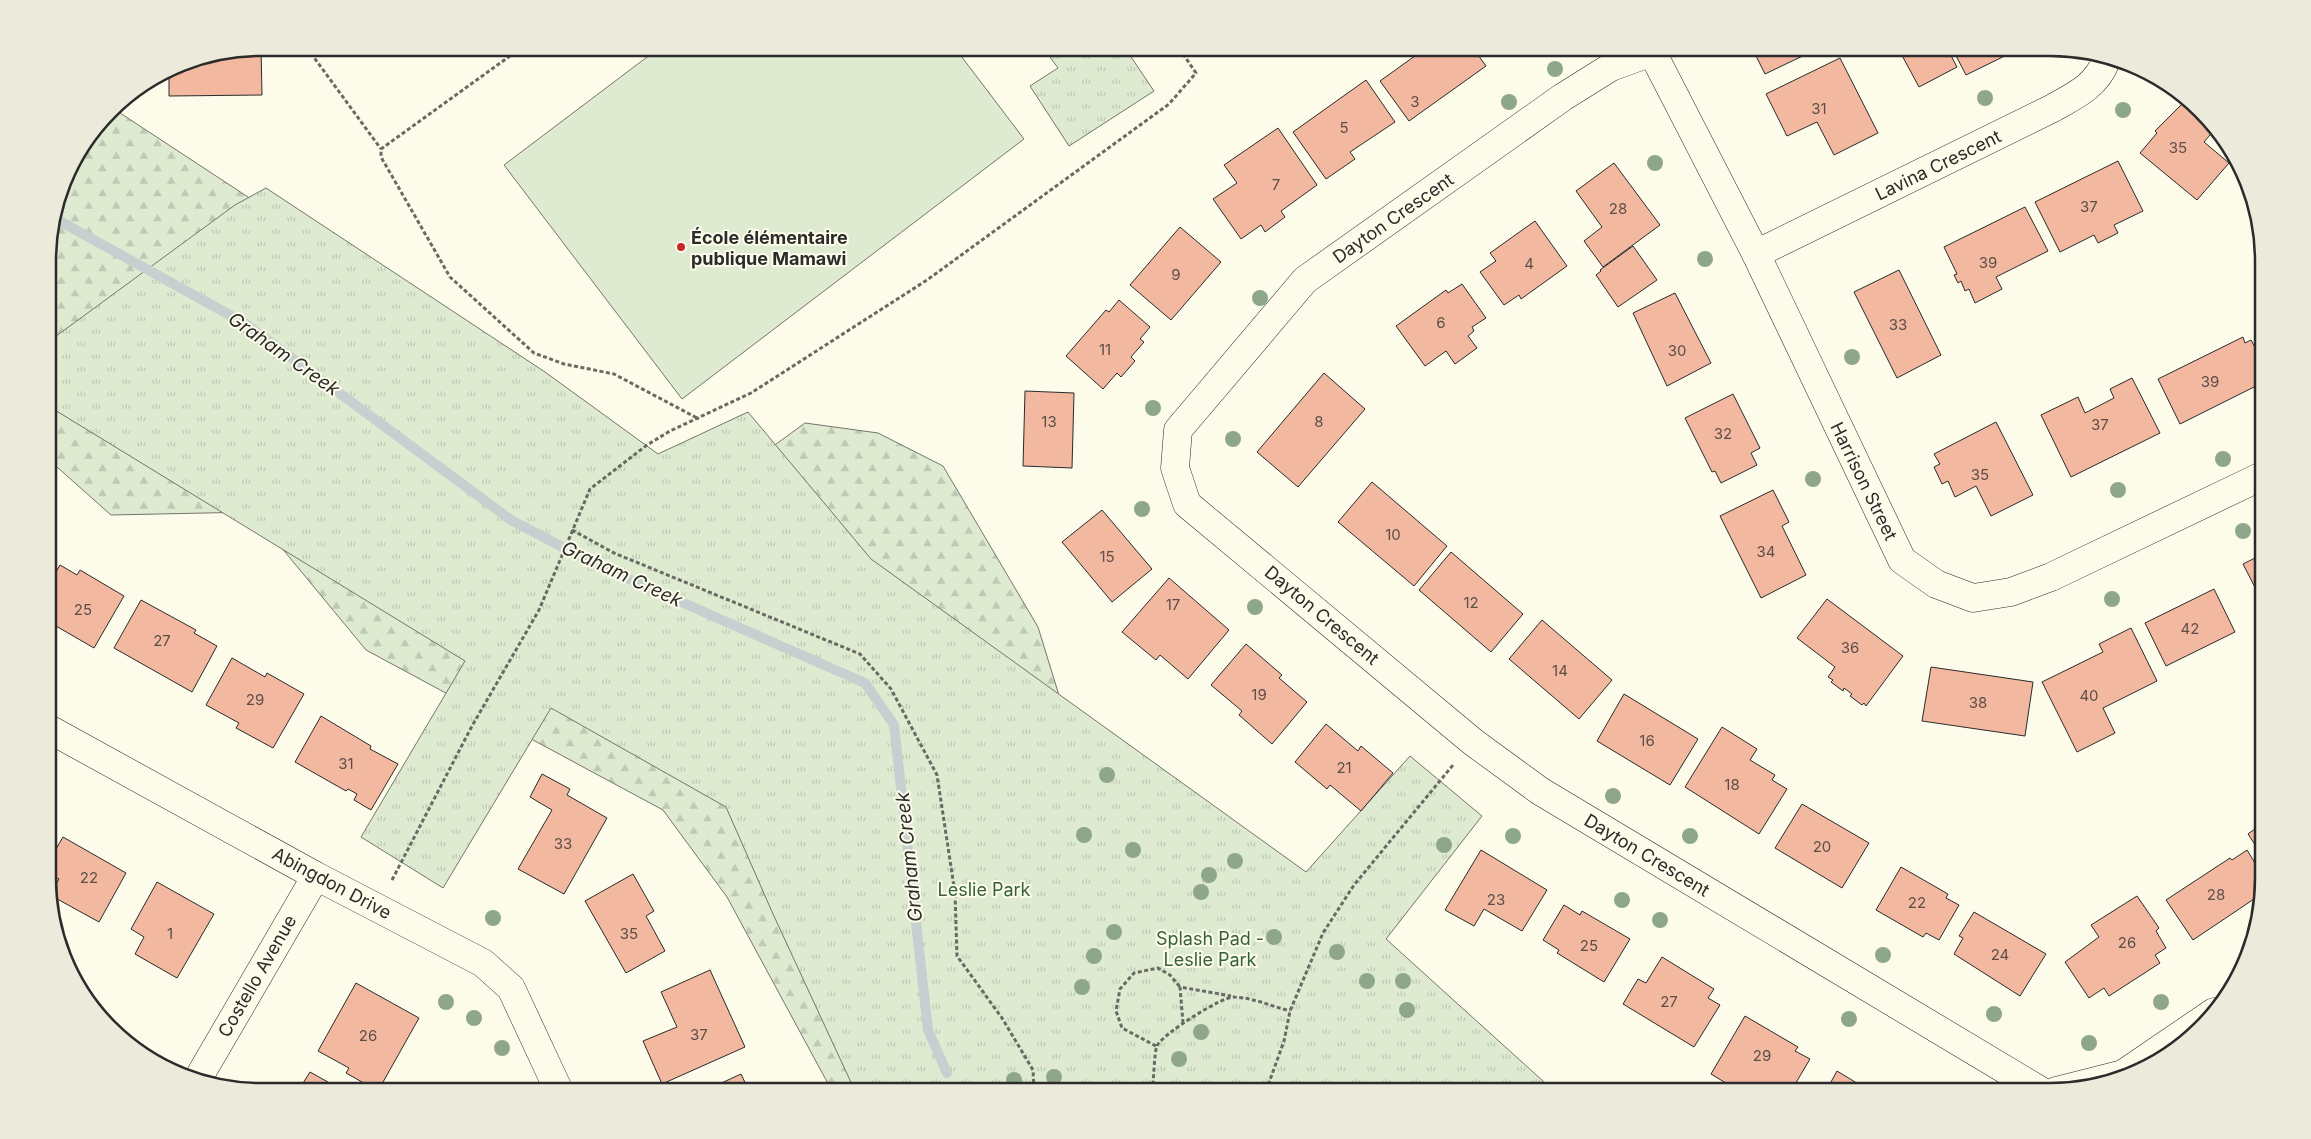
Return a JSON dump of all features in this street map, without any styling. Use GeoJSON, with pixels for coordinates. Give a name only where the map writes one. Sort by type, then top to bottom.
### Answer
{"type":"FeatureCollection","features":[{"type":"Feature","properties":{"kind":"street","name":"Dayton Crescent"},"geometry":{"type":"LineString","coordinates":[[1637,56],[1611,67],[1563,96],[1305,280],[1178,430],[1175,468],[1188,504],[1473,742],[1540,790],[2027,1083]]}},
{"type":"Feature","properties":{"kind":"street","name":"Harrison Street"},"geometry":{"type":"LineString","coordinates":[[1654,56],[1756,254],[1902,560],[1936,584],[1973,598],[2011,592],[2051,577],[2255,479]]}},
{"type":"Feature","properties":{"kind":"street","name":"Lavina Crescent"},"geometry":{"type":"LineString","coordinates":[[1756,254],[2054,108],[2089,87],[2105,64]]}},
{"type":"Feature","properties":{"kind":"street","name":"Abingdon Drive"},"geometry":{"type":"LineString","coordinates":[[56,733],[316,876],[483,963],[511,988],[555,1083]]}},
{"type":"Feature","properties":{"kind":"street","name":"Costello Avenue"},"geometry":{"type":"LineString","coordinates":[[201,1074],[316,876]]}},
{"type":"Feature","properties":{"kind":"street"},"geometry":{"type":"LineString","coordinates":[[2144,1060],[2186,1031]]}},
{"type":"Feature","properties":{"kind":"path"},"geometry":{"type":"LineString","coordinates":[[313,56],[381,149],[381,157],[450,277],[534,353],[564,364],[614,374],[699,419]]}},
{"type":"Feature","properties":{"kind":"path"},"geometry":{"type":"LineString","coordinates":[[381,149],[510,56]]}},
{"type":"Feature","properties":{"kind":"path"},"geometry":{"type":"LineString","coordinates":[[378,907],[472,726],[539,610],[590,489],[647,445],[670,431],[751,394],[927,280],[1169,104],[1196,73],[1184,56]]}},
{"type":"Feature","properties":{"kind":"path"},"geometry":{"type":"LineString","coordinates":[[572,530],[614,553],[860,654],[891,690],[937,775],[955,893],[957,956],[1002,1018],[1033,1070],[1034,1083]]}},
{"type":"Feature","properties":{"kind":"path"},"geometry":{"type":"LineString","coordinates":[[1269,1083],[1284,1041],[1290,1011],[1323,933],[1354,885],[1473,742]]}},
{"type":"Feature","properties":{"kind":"path"},"geometry":{"type":"LineString","coordinates":[[1156,1046],[1122,1028],[1116,1011],[1120,989],[1134,973],[1158,968],[1170,975],[1180,987],[1183,1023]]}},
{"type":"Feature","properties":{"kind":"path"},"geometry":{"type":"LineString","coordinates":[[1180,987],[1261,1002],[1290,1011]]}},
{"type":"Feature","properties":{"kind":"path"},"geometry":{"type":"LineString","coordinates":[[1153,1083],[1156,1046],[1164,1036],[1183,1023],[1231,997]]}},
{"type":"Feature","properties":{"kind":"green space"},"geometry":{"type":"Polygon","coordinates":[[[648,56],[961,56],[1024,139],[682,399],[504,165],[648,56]]]}},
{"type":"Feature","properties":{"kind":"green space"},"geometry":{"type":"Polygon","coordinates":[[[1130,56],[1154,91],[1069,146],[1030,86],[1058,68],[1050,57],[1130,56]]]}},
{"type":"Feature","properties":{"kind":"green space","name":"Leslie Park"},"geometry":{"type":"Polygon","coordinates":[[[120,113],[682,482],[716,488],[805,423],[878,433],[943,466],[1038,627],[1070,731],[986,1083],[828,1083],[727,897],[663,810],[366,650],[252,512],[111,515],[56,466],[56,262],[63,208],[77,171],[91,147],[120,113]]]}},
{"type":"Feature","properties":{"kind":"green space","name":"Leslie Park"},"geometry":{"type":"Polygon","coordinates":[[[266,188],[545,372],[658,454],[748,412],[871,559],[1306,872],[1410,756],[1482,816],[1386,939],[1545,1083],[851,1083],[726,807],[551,708],[443,888],[361,837],[465,661],[56,411],[56,336],[235,205],[266,188]]]}},
{"type":"Feature","properties":{"kind":"building"},"geometry":{"type":"Polygon","coordinates":[[[261,56],[262,95],[169,96],[169,78],[171,77],[208,63],[261,56]]]}},
{"type":"Feature","properties":{"kind":"building"},"geometry":{"type":"Polygon","coordinates":[[[1415,56],[1479,56],[1486,66],[1409,121],[1380,81],[1415,56]]]}},
{"type":"Feature","properties":{"kind":"building"},"geometry":{"type":"Polygon","coordinates":[[[1756,56],[1803,56],[1765,74],[1756,56]]]}},
{"type":"Feature","properties":{"kind":"building"},"geometry":{"type":"Polygon","coordinates":[[[1902,56],[1951,56],[1957,67],[1919,87],[1902,56]]]}},
{"type":"Feature","properties":{"kind":"building"},"geometry":{"type":"Polygon","coordinates":[[[1956,56],[2005,56],[1966,75],[1956,56]]]}},
{"type":"Feature","properties":{"kind":"building"},"geometry":{"type":"Polygon","coordinates":[[[1840,58],[1878,133],[1834,155],[1817,122],[1787,136],[1766,94],[1840,58]]]}},
{"type":"Feature","properties":{"kind":"building"},"geometry":{"type":"Polygon","coordinates":[[[1366,80],[1395,122],[1350,152],[1355,159],[1326,179],[1293,132],[1366,80]]]}},
{"type":"Feature","properties":{"kind":"building"},"geometry":{"type":"Polygon","coordinates":[[[2182,104],[2195,116],[2210,135],[2204,142],[2229,163],[2197,200],[2140,153],[2157,133],[2155,131],[2182,104]]]}},
{"type":"Feature","properties":{"kind":"building"},"geometry":{"type":"Polygon","coordinates":[[[1278,128],[1317,185],[1281,211],[1285,217],[1265,232],[1261,225],[1241,239],[1213,199],[1237,183],[1224,165],[1278,128]]]}},
{"type":"Feature","properties":{"kind":"building"},"geometry":{"type":"Polygon","coordinates":[[[2118,161],[2143,211],[2114,225],[2118,233],[2098,243],[2094,235],[2060,252],[2035,202],[2118,161]]]}},
{"type":"Feature","properties":{"kind":"building"},"geometry":{"type":"Polygon","coordinates":[[[1614,163],[1660,225],[1603,267],[1584,241],[1602,227],[1576,191],[1614,163]]]}},
{"type":"Feature","properties":{"kind":"building"},"geometry":{"type":"Polygon","coordinates":[[[2025,207],[2048,251],[1996,277],[2002,289],[1975,303],[1969,289],[1965,291],[1961,281],[1958,283],[1954,275],[1957,274],[1944,247],[2025,207]]]}},
{"type":"Feature","properties":{"kind":"building"},"geometry":{"type":"Polygon","coordinates":[[[1535,221],[1567,266],[1521,299],[1519,295],[1504,305],[1480,272],[1496,261],[1490,253],[1535,221]]]}},
{"type":"Feature","properties":{"kind":"building"},"geometry":{"type":"Polygon","coordinates":[[[1180,227],[1221,262],[1171,320],[1130,285],[1180,227]]]}},
{"type":"Feature","properties":{"kind":"building"},"geometry":{"type":"Polygon","coordinates":[[[1633,246],[1657,280],[1618,307],[1596,275],[1633,246]]]}},
{"type":"Feature","properties":{"kind":"building"},"geometry":{"type":"Polygon","coordinates":[[[1899,270],[1941,355],[1897,378],[1854,292],[1899,270]]]}},
{"type":"Feature","properties":{"kind":"building"},"geometry":{"type":"Polygon","coordinates":[[[1462,284],[1486,318],[1472,327],[1474,331],[1468,336],[1477,348],[1455,364],[1446,351],[1425,366],[1396,326],[1446,290],[1448,293],[1462,284]]]}},
{"type":"Feature","properties":{"kind":"building"},"geometry":{"type":"Polygon","coordinates":[[[1675,293],[1711,363],[1667,386],[1633,313],[1675,293]]]}},
{"type":"Feature","properties":{"kind":"building"},"geometry":{"type":"Polygon","coordinates":[[[1119,300],[1150,327],[1140,339],[1144,342],[1131,357],[1135,361],[1121,377],[1117,373],[1103,389],[1066,356],[1106,310],[1109,312],[1119,300]]]}},
{"type":"Feature","properties":{"kind":"building"},"geometry":{"type":"Polygon","coordinates":[[[2243,337],[2245,343],[2251,340],[2255,347],[2255,386],[2180,424],[2158,379],[2243,337]]]}},
{"type":"Feature","properties":{"kind":"building"},"geometry":{"type":"Polygon","coordinates":[[[1324,373],[1365,409],[1298,487],[1257,452],[1324,373]]]}},
{"type":"Feature","properties":{"kind":"building"},"geometry":{"type":"Polygon","coordinates":[[[2132,378],[2160,433],[2071,477],[2041,415],[2078,397],[2085,413],[2114,398],[2110,389],[2132,378]]]}},
{"type":"Feature","properties":{"kind":"building"},"geometry":{"type":"Polygon","coordinates":[[[1025,391],[1074,393],[1072,468],[1023,466],[1025,391]]]}},
{"type":"Feature","properties":{"kind":"building"},"geometry":{"type":"Polygon","coordinates":[[[1733,394],[1760,448],[1751,453],[1757,465],[1721,483],[1715,471],[1712,472],[1685,418],[1733,394]]]}},
{"type":"Feature","properties":{"kind":"building"},"geometry":{"type":"Polygon","coordinates":[[[1996,422],[2033,495],[1991,516],[1976,486],[1955,497],[1948,481],[1942,484],[1934,467],[1940,464],[1934,454],[1996,422]]]}},
{"type":"Feature","properties":{"kind":"building"},"geometry":{"type":"Polygon","coordinates":[[[1372,482],[1447,546],[1414,586],[1338,522],[1372,482]]]}},
{"type":"Feature","properties":{"kind":"building"},"geometry":{"type":"Polygon","coordinates":[[[1773,490],[1789,522],[1782,526],[1806,575],[1761,598],[1720,516],[1773,490]]]}},
{"type":"Feature","properties":{"kind":"building"},"geometry":{"type":"Polygon","coordinates":[[[1102,510],[1152,569],[1112,602],[1062,542],[1102,510]]]}},
{"type":"Feature","properties":{"kind":"building"},"geometry":{"type":"Polygon","coordinates":[[[1451,552],[1523,614],[1491,652],[1419,590],[1451,552]]]}},
{"type":"Feature","properties":{"kind":"building"},"geometry":{"type":"Polygon","coordinates":[[[2255,558],[2255,587],[2243,564],[2255,558]]]}},
{"type":"Feature","properties":{"kind":"building"},"geometry":{"type":"Polygon","coordinates":[[[60,565],[77,575],[80,570],[124,596],[94,648],[56,626],[56,572],[60,565]]]}},
{"type":"Feature","properties":{"kind":"building"},"geometry":{"type":"Polygon","coordinates":[[[1169,578],[1229,630],[1188,679],[1160,655],[1156,660],[1122,632],[1169,578]]]}},
{"type":"Feature","properties":{"kind":"building"},"geometry":{"type":"Polygon","coordinates":[[[2214,589],[2235,632],[2166,666],[2145,623],[2214,589]]]}},
{"type":"Feature","properties":{"kind":"building"},"geometry":{"type":"Polygon","coordinates":[[[1827,599],[1903,656],[1866,706],[1850,696],[1852,694],[1844,688],[1843,691],[1831,682],[1833,680],[1828,677],[1835,667],[1797,638],[1827,599]]]}},
{"type":"Feature","properties":{"kind":"building"},"geometry":{"type":"Polygon","coordinates":[[[141,600],[196,630],[194,633],[217,646],[192,692],[114,648],[141,600]]]}},
{"type":"Feature","properties":{"kind":"building"},"geometry":{"type":"Polygon","coordinates":[[[1542,620],[1612,680],[1579,719],[1509,659],[1542,620]]]}},
{"type":"Feature","properties":{"kind":"building"},"geometry":{"type":"Polygon","coordinates":[[[2131,628],[2157,681],[2103,708],[2115,733],[2077,752],[2042,682],[2103,652],[2099,644],[2131,628]]]}},
{"type":"Feature","properties":{"kind":"building"},"geometry":{"type":"Polygon","coordinates":[[[1246,644],[1282,675],[1279,678],[1307,702],[1272,744],[1239,715],[1242,711],[1211,685],[1246,644]]]}},
{"type":"Feature","properties":{"kind":"building"},"geometry":{"type":"Polygon","coordinates":[[[232,658],[265,677],[267,673],[304,694],[273,748],[236,728],[239,723],[206,705],[232,658]]]}},
{"type":"Feature","properties":{"kind":"building"},"geometry":{"type":"Polygon","coordinates":[[[1931,667],[2033,682],[2025,736],[1922,721],[1931,667]]]}},
{"type":"Feature","properties":{"kind":"building"},"geometry":{"type":"Polygon","coordinates":[[[1624,694],[1698,739],[1670,785],[1597,741],[1624,694]]]}},
{"type":"Feature","properties":{"kind":"building"},"geometry":{"type":"Polygon","coordinates":[[[321,716],[371,746],[370,749],[398,764],[371,810],[354,800],[357,794],[348,789],[346,791],[295,762],[321,716]]]}},
{"type":"Feature","properties":{"kind":"building"},"geometry":{"type":"Polygon","coordinates":[[[1326,724],[1358,751],[1361,746],[1393,773],[1361,811],[1330,785],[1327,789],[1295,762],[1326,724]]]}},
{"type":"Feature","properties":{"kind":"building"},"geometry":{"type":"Polygon","coordinates":[[[1722,727],[1757,749],[1750,760],[1775,775],[1772,780],[1787,789],[1759,834],[1685,787],[1722,727]]]}},
{"type":"Feature","properties":{"kind":"building"},"geometry":{"type":"Polygon","coordinates":[[[542,774],[570,789],[567,795],[607,818],[564,894],[518,869],[552,810],[530,797],[542,774]]]}},
{"type":"Feature","properties":{"kind":"building"},"geometry":{"type":"Polygon","coordinates":[[[1802,804],[1869,843],[1842,888],[1775,848],[1802,804]]]}},
{"type":"Feature","properties":{"kind":"building"},"geometry":{"type":"Polygon","coordinates":[[[2255,829],[2255,845],[2248,834],[2255,829]]]}},
{"type":"Feature","properties":{"kind":"building"},"geometry":{"type":"Polygon","coordinates":[[[63,837],[126,873],[99,922],[58,899],[56,884],[59,879],[56,878],[56,849],[63,837]]]}},
{"type":"Feature","properties":{"kind":"building"},"geometry":{"type":"Polygon","coordinates":[[[1481,850],[1547,890],[1522,931],[1484,909],[1474,926],[1445,910],[1481,850]]]}},
{"type":"Feature","properties":{"kind":"building"},"geometry":{"type":"Polygon","coordinates":[[[2247,850],[2255,863],[2253,899],[2193,940],[2166,900],[2230,858],[2232,860],[2247,850]]]}},
{"type":"Feature","properties":{"kind":"building"},"geometry":{"type":"Polygon","coordinates":[[[1901,867],[1948,894],[1946,898],[1959,905],[1939,940],[1926,933],[1923,937],[1876,910],[1901,867]]]}},
{"type":"Feature","properties":{"kind":"building"},"geometry":{"type":"Polygon","coordinates":[[[633,874],[654,911],[646,916],[665,951],[626,973],[585,901],[633,874]]]}},
{"type":"Feature","properties":{"kind":"building"},"geometry":{"type":"Polygon","coordinates":[[[157,882],[214,914],[177,978],[135,954],[144,937],[131,929],[157,882]]]}},
{"type":"Feature","properties":{"kind":"building"},"geometry":{"type":"Polygon","coordinates":[[[2137,896],[2159,928],[2156,931],[2166,948],[2155,955],[2160,963],[2109,996],[2104,988],[2089,998],[2065,962],[2099,937],[2091,925],[2137,896]]]}},
{"type":"Feature","properties":{"kind":"building"},"geometry":{"type":"Polygon","coordinates":[[[1564,905],[1580,915],[1582,911],[1630,939],[1604,982],[1557,953],[1559,950],[1543,940],[1564,905]]]}},
{"type":"Feature","properties":{"kind":"building"},"geometry":{"type":"Polygon","coordinates":[[[1974,912],[2046,954],[2020,996],[1954,954],[1963,938],[1959,936],[1974,912]]]}},
{"type":"Feature","properties":{"kind":"building"},"geometry":{"type":"Polygon","coordinates":[[[1662,957],[1714,989],[1708,998],[1720,1005],[1694,1047],[1623,1004],[1638,979],[1646,983],[1662,957]]]}},
{"type":"Feature","properties":{"kind":"building"},"geometry":{"type":"Polygon","coordinates":[[[710,970],[745,1047],[662,1083],[643,1041],[677,1027],[661,992],[710,970]]]}},
{"type":"Feature","properties":{"kind":"building"},"geometry":{"type":"Polygon","coordinates":[[[356,983],[419,1018],[382,1083],[364,1083],[346,1073],[349,1068],[318,1051],[356,983]]]}},
{"type":"Feature","properties":{"kind":"building"},"geometry":{"type":"Polygon","coordinates":[[[1745,1016],[1798,1047],[1795,1051],[1810,1059],[1796,1083],[1726,1083],[1711,1074],[1745,1016]]]}},
{"type":"Feature","properties":{"kind":"building"},"geometry":{"type":"Polygon","coordinates":[[[1837,1071],[1857,1083],[1830,1083],[1837,1071]]]}},
{"type":"Feature","properties":{"kind":"building"},"geometry":{"type":"Polygon","coordinates":[[[310,1072],[330,1083],[303,1083],[310,1072]]]}},
{"type":"Feature","properties":{"kind":"building"},"geometry":{"type":"Polygon","coordinates":[[[741,1074],[745,1083],[721,1083],[741,1074]]]}},
{"type":"Feature","properties":{"kind":"waterway","name":"Graham Creek"},"geometry":{"type":"LineString","coordinates":[[60,221],[246,324],[511,520],[595,564],[865,683],[894,725],[928,1030],[947,1073]]}},
{"type":"Feature","properties":{"kind":"place","name":"École élémentaire publique Mamawi"},"geometry":{"type":"Point","coordinates":[681,247]}},
{"type":"Feature","properties":{"kind":"park label","name":"Splash Pad - Leslie Park"},"geometry":{"type":"Point","coordinates":[1210,948]}}]}
